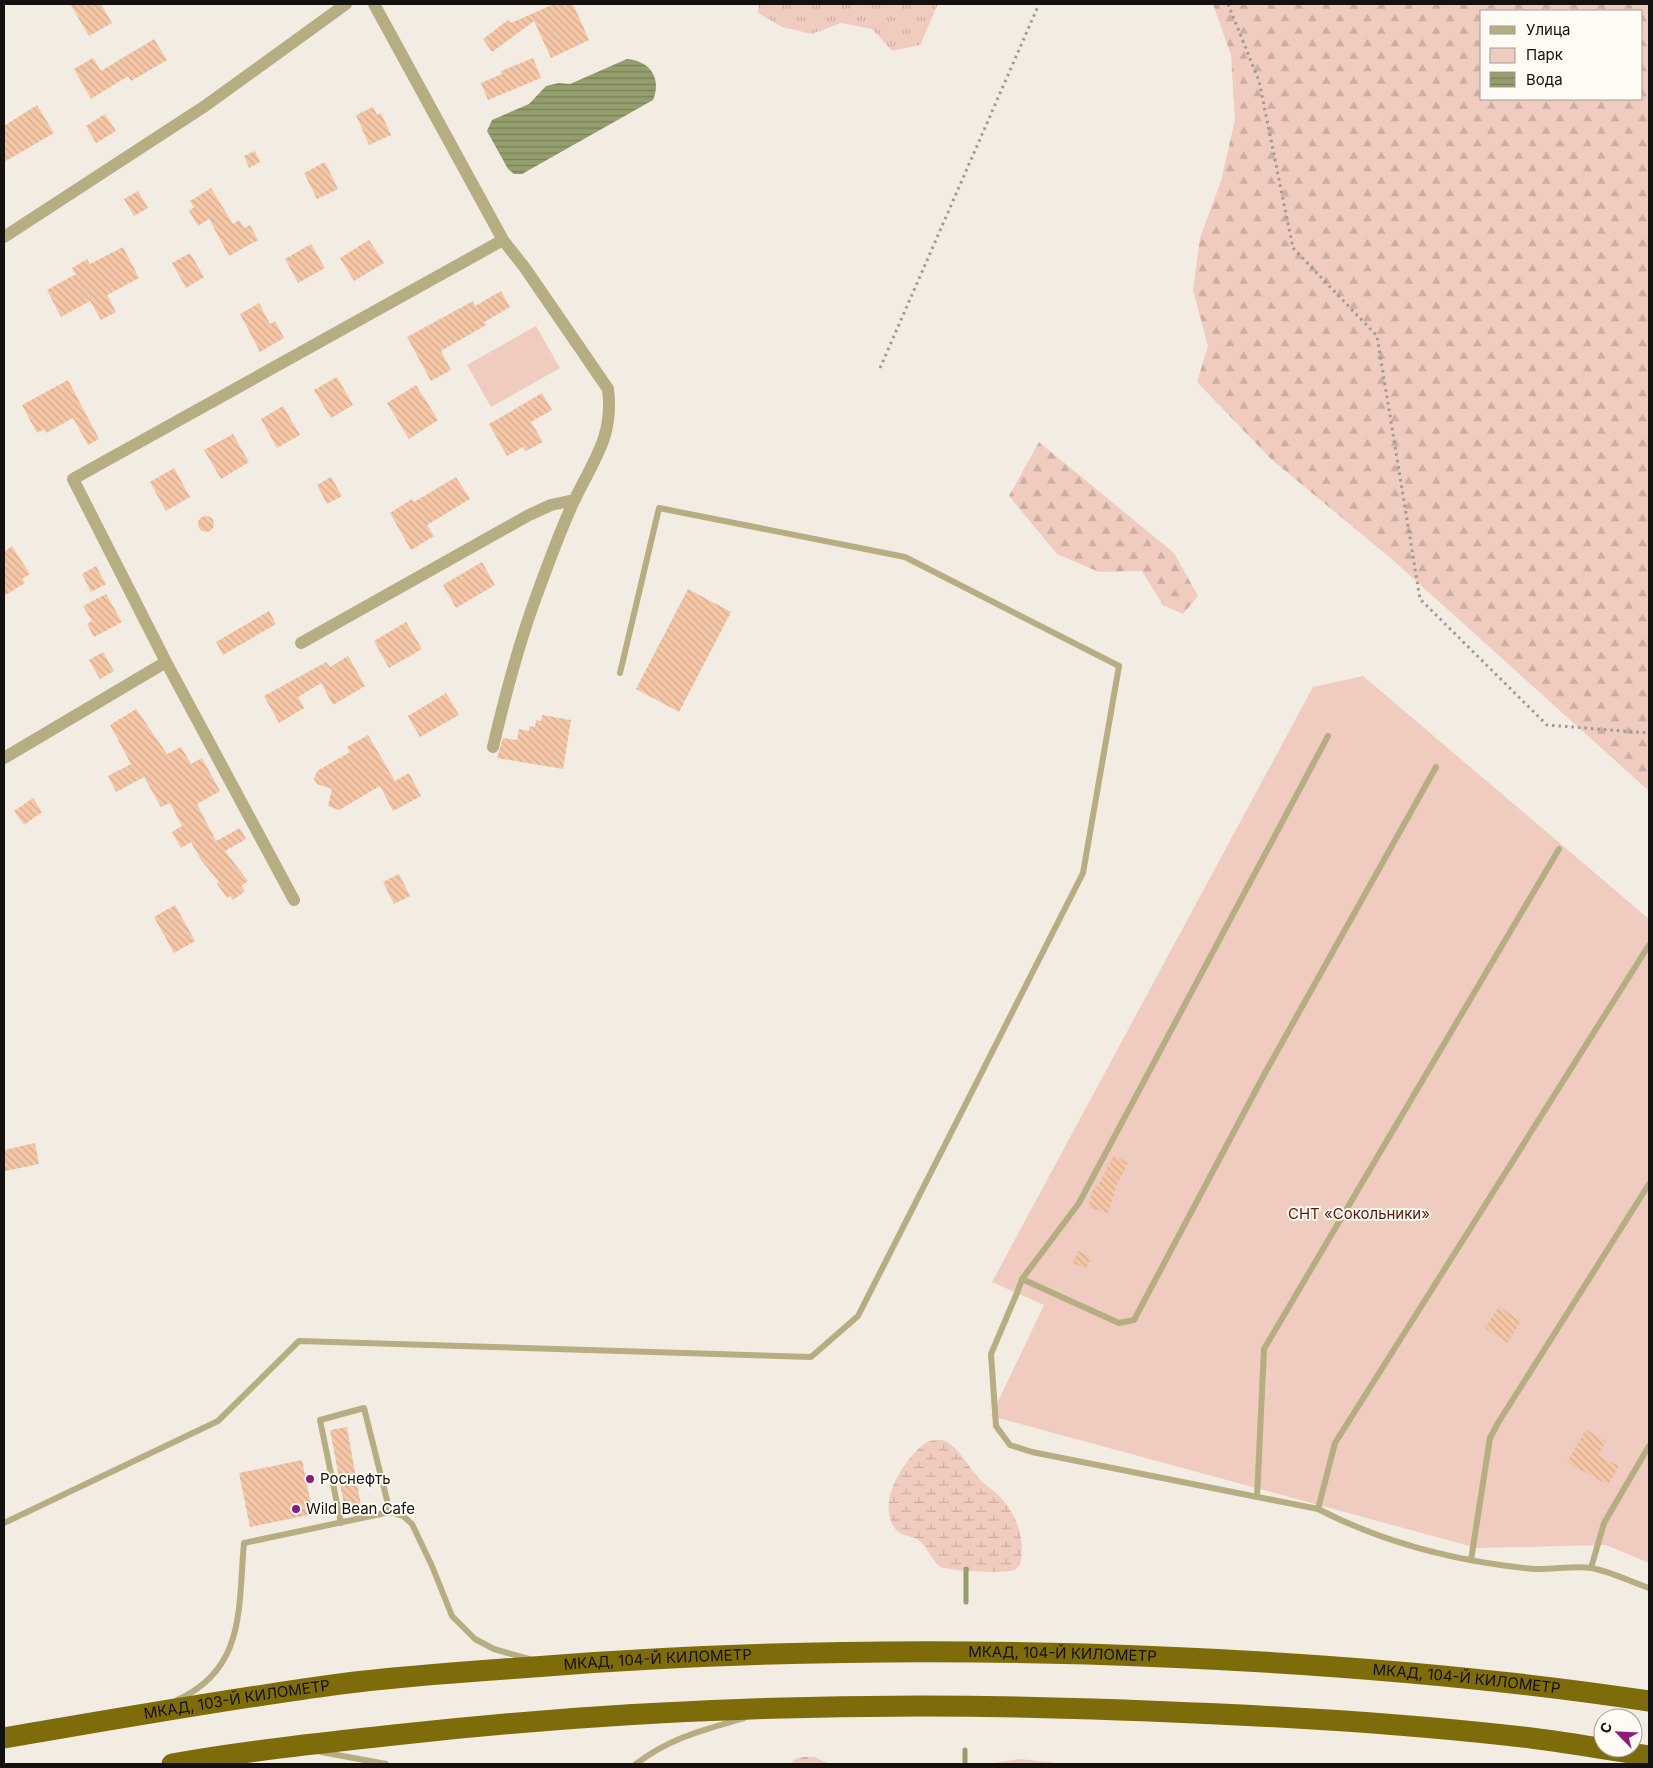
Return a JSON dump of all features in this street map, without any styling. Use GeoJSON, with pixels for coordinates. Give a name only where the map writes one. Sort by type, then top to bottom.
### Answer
{"type":"FeatureCollection","features":[{"type":"Feature","properties":{"kind":"highway","name":"МКАД, 104-Й КИЛОМЕТР"},"geometry":{"type":"LineString","coordinates":[[473,1671],[804,1652],[956,1650],[1172,1657],[1378,1669],[1540,1684],[1649,1701]]}},
{"type":"Feature","properties":{"kind":"highway","name":"МКАД, 103-Й КИЛОМЕТР"},"geometry":{"type":"LineString","coordinates":[[4,1738],[147,1713],[342,1684],[473,1671]]}},
{"type":"Feature","properties":{"kind":"highway"},"geometry":{"type":"LineString","coordinates":[[172,1764],[287,1747],[478,1725],[628,1714],[786,1706],[955,1704],[1179,1712],[1364,1723],[1533,1738],[1649,1756]]}},
{"type":"Feature","properties":{"kind":"street"},"geometry":{"type":"LineString","coordinates":[[4,238],[205,106],[346,4]]}},
{"type":"Feature","properties":{"kind":"street"},"geometry":{"type":"LineString","coordinates":[[374,4],[503,240],[525,268],[608,389],[610,408],[608,429],[593,466],[574,500],[532,608],[511,672],[493,746]]}},
{"type":"Feature","properties":{"kind":"street"},"geometry":{"type":"LineString","coordinates":[[294,900],[166,662],[73,478],[503,240]]}},
{"type":"Feature","properties":{"kind":"street"},"geometry":{"type":"LineString","coordinates":[[301,643],[529,515],[552,505],[574,500]]}},
{"type":"Feature","properties":{"kind":"street"},"geometry":{"type":"LineString","coordinates":[[4,758],[166,662]]}},
{"type":"Feature","properties":{"kind":"lane"},"geometry":{"type":"LineString","coordinates":[[4,1523],[218,1421],[299,1341],[811,1357],[858,1316],[1083,873],[1119,666],[905,557],[659,508],[620,673]]}},
{"type":"Feature","properties":{"kind":"lane"},"geometry":{"type":"LineString","coordinates":[[1328,736],[1079,1203],[1022,1279],[991,1354],[996,1426],[1010,1445],[1032,1452],[1318,1509],[1346,1523],[1400,1543],[1471,1560],[1535,1569],[1591,1568],[1649,1588]]}},
{"type":"Feature","properties":{"kind":"lane"},"geometry":{"type":"LineString","coordinates":[[1022,1279],[1119,1323],[1134,1320],[1270,1064],[1436,767]]}},
{"type":"Feature","properties":{"kind":"lane"},"geometry":{"type":"LineString","coordinates":[[1257,1497],[1264,1350],[1559,849]]}},
{"type":"Feature","properties":{"kind":"lane"},"geometry":{"type":"LineString","coordinates":[[1318,1509],[1335,1442],[1649,945]]}},
{"type":"Feature","properties":{"kind":"lane"},"geometry":{"type":"LineString","coordinates":[[1471,1560],[1490,1438],[1503,1414],[1649,1184]]}},
{"type":"Feature","properties":{"kind":"lane"},"geometry":{"type":"LineString","coordinates":[[341,1523],[320,1420],[364,1408],[390,1512]]}},
{"type":"Feature","properties":{"kind":"lane"},"geometry":{"type":"LineString","coordinates":[[1591,1568],[1604,1522],[1649,1446]]}},
{"type":"Feature","properties":{"kind":"lane"},"geometry":{"type":"LineString","coordinates":[[147,1713],[188,1695],[208,1681],[224,1660],[235,1638],[244,1543],[390,1512],[403,1516],[412,1524],[432,1566],[452,1616],[476,1639],[494,1649],[560,1665]]}},
{"type":"Feature","properties":{"kind":"lane"},"geometry":{"type":"LineString","coordinates":[[636,1764],[654,1750],[685,1734],[786,1706]]}},
{"type":"Feature","properties":{"kind":"lane"},"geometry":{"type":"LineString","coordinates":[[287,1747],[386,1764]]}},
{"type":"Feature","properties":{"kind":"path"},"geometry":{"type":"LineString","coordinates":[[880,368],[1039,4]]}},
{"type":"Feature","properties":{"kind":"path"},"geometry":{"type":"LineString","coordinates":[[1228,4],[1259,81],[1293,248],[1377,336],[1420,599],[1547,725],[1649,733]]}},
{"type":"Feature","properties":{"kind":"green space"},"geometry":{"type":"Polygon","coordinates":[[[759,4],[938,4],[920,45],[892,51],[872,29],[841,23],[812,34],[782,27],[758,13],[759,4]]]}},
{"type":"Feature","properties":{"kind":"green space"},"geometry":{"type":"Polygon","coordinates":[[[1213,4],[1649,4],[1649,791],[1394,561],[1271,459],[1197,382],[1208,346],[1193,290],[1200,238],[1221,181],[1235,120],[1231,55],[1213,4]]]}},
{"type":"Feature","properties":{"kind":"green space"},"geometry":{"type":"Polygon","coordinates":[[[536,326],[560,368],[491,407],[467,365],[536,326]]]}},
{"type":"Feature","properties":{"kind":"green space"},"geometry":{"type":"Polygon","coordinates":[[[1039,442],[1174,553],[1198,596],[1183,614],[1163,605],[1142,571],[1099,572],[1057,554],[1009,496],[1039,442]]]}},
{"type":"Feature","properties":{"kind":"green space","name":"СНТ «Сокольники»"},"geometry":{"type":"Polygon","coordinates":[[[1363,676],[1649,919],[1649,1563],[1606,1545],[1477,1548],[991,1416],[1044,1305],[992,1282],[1313,687],[1363,676]]]}},
{"type":"Feature","properties":{"kind":"green space"},"geometry":{"type":"Polygon","coordinates":[[[943,1440],[958,1451],[979,1479],[1004,1501],[1015,1518],[1021,1536],[1022,1555],[1020,1565],[1014,1570],[988,1572],[944,1568],[936,1563],[917,1539],[901,1534],[894,1527],[890,1517],[889,1505],[895,1482],[901,1470],[924,1444],[943,1440]]]}},
{"type":"Feature","properties":{"kind":"green space"},"geometry":{"type":"Polygon","coordinates":[[[814,1757],[830,1764],[790,1764],[795,1759],[814,1757]]]}},
{"type":"Feature","properties":{"kind":"green space"},"geometry":{"type":"Polygon","coordinates":[[[1020,1759],[1057,1763],[1061,1764],[987,1764],[1020,1759]]]}},
{"type":"Feature","properties":{"kind":"water"},"geometry":{"type":"Polygon","coordinates":[[[627,59],[642,63],[652,72],[656,85],[653,100],[522,174],[514,174],[508,169],[487,131],[492,120],[529,104],[546,86],[559,83],[570,84],[627,59]]]}},
{"type":"Feature","properties":{"kind":"building"},"geometry":{"type":"Polygon","coordinates":[[[70,4],[101,4],[112,23],[89,36],[70,4]]]}},
{"type":"Feature","properties":{"kind":"building"},"geometry":{"type":"Polygon","coordinates":[[[554,4],[573,4],[589,40],[551,58],[534,21],[492,52],[483,39],[508,20],[511,23],[554,4]]]}},
{"type":"Feature","properties":{"kind":"building"},"geometry":{"type":"Polygon","coordinates":[[[154,39],[167,60],[131,81],[128,76],[91,99],[74,69],[93,58],[101,71],[154,39]]]}},
{"type":"Feature","properties":{"kind":"building"},"geometry":{"type":"Polygon","coordinates":[[[533,58],[541,78],[488,100],[481,83],[502,74],[501,71],[533,58]]]}},
{"type":"Feature","properties":{"kind":"building"},"geometry":{"type":"Polygon","coordinates":[[[37,105],[54,133],[4,162],[4,126],[37,105]]]}},
{"type":"Feature","properties":{"kind":"building"},"geometry":{"type":"Polygon","coordinates":[[[373,107],[377,115],[381,113],[391,135],[369,145],[356,115],[373,107]]]}},
{"type":"Feature","properties":{"kind":"building"},"geometry":{"type":"Polygon","coordinates":[[[105,114],[116,131],[96,143],[86,126],[105,114]]]}},
{"type":"Feature","properties":{"kind":"building"},"geometry":{"type":"Polygon","coordinates":[[[255,151],[260,162],[249,168],[244,156],[255,151]]]}},
{"type":"Feature","properties":{"kind":"building"},"geometry":{"type":"Polygon","coordinates":[[[325,162],[338,189],[317,199],[304,173],[325,162]]]}},
{"type":"Feature","properties":{"kind":"building"},"geometry":{"type":"Polygon","coordinates":[[[211,188],[233,224],[239,220],[244,228],[250,225],[258,240],[229,256],[209,219],[198,226],[189,211],[194,207],[190,201],[211,188]]]}},
{"type":"Feature","properties":{"kind":"building"},"geometry":{"type":"Polygon","coordinates":[[[138,191],[148,208],[134,216],[124,199],[138,191]]]}},
{"type":"Feature","properties":{"kind":"building"},"geometry":{"type":"Polygon","coordinates":[[[369,240],[384,263],[354,281],[340,258],[369,240]]]}},
{"type":"Feature","properties":{"kind":"building"},"geometry":{"type":"Polygon","coordinates":[[[311,244],[325,268],[298,283],[285,259],[311,244]]]}},
{"type":"Feature","properties":{"kind":"building"},"geometry":{"type":"Polygon","coordinates":[[[123,247],[139,278],[107,295],[116,312],[101,320],[90,301],[61,317],[47,290],[76,274],[72,268],[87,259],[90,264],[123,247]]]}},
{"type":"Feature","properties":{"kind":"building"},"geometry":{"type":"Polygon","coordinates":[[[190,253],[204,277],[186,288],[172,263],[190,253]]]}},
{"type":"Feature","properties":{"kind":"building"},"geometry":{"type":"Polygon","coordinates":[[[501,291],[510,307],[484,322],[486,325],[441,351],[451,370],[431,381],[407,337],[473,301],[475,306],[501,291]]]}},
{"type":"Feature","properties":{"kind":"building"},"geometry":{"type":"Polygon","coordinates":[[[259,303],[270,324],[275,321],[284,338],[260,352],[240,314],[259,303]]]}},
{"type":"Feature","properties":{"kind":"building"},"geometry":{"type":"Polygon","coordinates":[[[337,377],[353,405],[331,418],[314,390],[337,377]]]}},
{"type":"Feature","properties":{"kind":"building"},"geometry":{"type":"Polygon","coordinates":[[[68,380],[99,439],[88,445],[73,418],[46,433],[44,429],[37,433],[22,405],[68,380]]]}},
{"type":"Feature","properties":{"kind":"building"},"geometry":{"type":"Polygon","coordinates":[[[416,385],[438,420],[409,439],[387,403],[416,385]]]}},
{"type":"Feature","properties":{"kind":"building"},"geometry":{"type":"Polygon","coordinates":[[[542,393],[552,410],[531,422],[543,442],[526,451],[523,447],[507,456],[489,424],[542,393]]]}},
{"type":"Feature","properties":{"kind":"building"},"geometry":{"type":"Polygon","coordinates":[[[283,406],[300,435],[277,448],[261,419],[283,406]]]}},
{"type":"Feature","properties":{"kind":"building"},"geometry":{"type":"Polygon","coordinates":[[[233,434],[249,462],[221,479],[204,450],[233,434]]]}},
{"type":"Feature","properties":{"kind":"building"},"geometry":{"type":"Polygon","coordinates":[[[174,468],[190,497],[166,511],[150,482],[174,468]]]}},
{"type":"Feature","properties":{"kind":"building"},"geometry":{"type":"Polygon","coordinates":[[[331,477],[342,496],[327,504],[317,485],[331,477]]]}},
{"type":"Feature","properties":{"kind":"building"},"geometry":{"type":"Polygon","coordinates":[[[456,477],[470,499],[427,525],[434,536],[411,550],[390,513],[412,499],[414,502],[456,477]]]}},
{"type":"Feature","properties":{"kind":"building"},"geometry":{"type":"Polygon","coordinates":[[[206,516],[212,518],[214,524],[212,530],[206,532],[200,530],[198,524],[200,518],[206,516]]]}},
{"type":"Feature","properties":{"kind":"building"},"geometry":{"type":"Polygon","coordinates":[[[12,546],[30,574],[22,579],[25,583],[4,596],[4,552],[12,546]]]}},
{"type":"Feature","properties":{"kind":"building"},"geometry":{"type":"Polygon","coordinates":[[[482,562],[495,585],[456,608],[443,585],[482,562]]]}},
{"type":"Feature","properties":{"kind":"building"},"geometry":{"type":"Polygon","coordinates":[[[96,566],[106,584],[91,592],[82,574],[96,566]]]}},
{"type":"Feature","properties":{"kind":"building"},"geometry":{"type":"Polygon","coordinates":[[[688,589],[731,612],[679,712],[636,689],[688,589]]]}},
{"type":"Feature","properties":{"kind":"building"},"geometry":{"type":"Polygon","coordinates":[[[106,594],[122,622],[94,637],[87,624],[92,621],[83,606],[106,594]]]}},
{"type":"Feature","properties":{"kind":"building"},"geometry":{"type":"Polygon","coordinates":[[[269,611],[276,624],[223,655],[216,642],[269,611]]]}},
{"type":"Feature","properties":{"kind":"building"},"geometry":{"type":"Polygon","coordinates":[[[406,622],[422,649],[389,668],[374,641],[406,622]]]}},
{"type":"Feature","properties":{"kind":"building"},"geometry":{"type":"Polygon","coordinates":[[[103,652],[114,671],[100,679],[89,660],[103,652]]]}},
{"type":"Feature","properties":{"kind":"building"},"geometry":{"type":"Polygon","coordinates":[[[348,656],[365,686],[333,705],[321,683],[298,697],[304,708],[279,723],[264,696],[326,662],[330,667],[348,656]]]}},
{"type":"Feature","properties":{"kind":"building"},"geometry":{"type":"Polygon","coordinates":[[[446,693],[459,715],[420,737],[408,716],[446,693]]]}},
{"type":"Feature","properties":{"kind":"building"},"geometry":{"type":"Polygon","coordinates":[[[136,709],[167,754],[181,747],[191,764],[202,758],[220,791],[197,804],[216,841],[240,828],[246,839],[225,851],[248,881],[241,886],[245,891],[233,900],[230,896],[227,898],[217,884],[219,882],[201,860],[191,842],[181,848],[172,832],[182,826],[170,803],[161,807],[144,777],[116,792],[108,776],[131,764],[110,725],[136,709]]]}},
{"type":"Feature","properties":{"kind":"building"},"geometry":{"type":"Polygon","coordinates":[[[542,715],[571,720],[563,769],[497,758],[503,738],[517,740],[519,729],[529,731],[529,726],[535,727],[536,720],[541,721],[542,715]]]}},
{"type":"Feature","properties":{"kind":"building"},"geometry":{"type":"Polygon","coordinates":[[[368,735],[395,781],[409,773],[421,796],[393,811],[380,786],[339,810],[328,806],[332,789],[317,784],[314,779],[317,771],[350,752],[347,747],[368,735]]]}},
{"type":"Feature","properties":{"kind":"building"},"geometry":{"type":"Polygon","coordinates":[[[33,798],[42,812],[24,825],[14,811],[33,798]]]}},
{"type":"Feature","properties":{"kind":"building"},"geometry":{"type":"Polygon","coordinates":[[[399,874],[410,896],[394,904],[383,882],[399,874]]]}},
{"type":"Feature","properties":{"kind":"building"},"geometry":{"type":"Polygon","coordinates":[[[175,905],[195,941],[174,953],[154,917],[175,905]]]}},
{"type":"Feature","properties":{"kind":"building"},"geometry":{"type":"Polygon","coordinates":[[[35,1143],[39,1164],[5,1171],[4,1150],[35,1143]]]}},
{"type":"Feature","properties":{"kind":"building"},"geometry":{"type":"Polygon","coordinates":[[[1114,1155],[1128,1163],[1117,1184],[1108,1213],[1088,1207],[1094,1186],[1097,1187],[1114,1155]]]}},
{"type":"Feature","properties":{"kind":"building"},"geometry":{"type":"Polygon","coordinates":[[[1078,1251],[1091,1257],[1086,1269],[1073,1263],[1078,1251]]]}},
{"type":"Feature","properties":{"kind":"building"},"geometry":{"type":"Polygon","coordinates":[[[1499,1306],[1521,1321],[1507,1343],[1485,1328],[1499,1306]]]}},
{"type":"Feature","properties":{"kind":"building"},"geometry":{"type":"Polygon","coordinates":[[[347,1427],[362,1512],[346,1515],[330,1430],[347,1427]]]}},
{"type":"Feature","properties":{"kind":"building"},"geometry":{"type":"Polygon","coordinates":[[[1586,1430],[1606,1441],[1598,1455],[1619,1466],[1608,1485],[1567,1462],[1586,1430]]]}},
{"type":"Feature","properties":{"kind":"building"},"geometry":{"type":"Polygon","coordinates":[[[302,1460],[313,1514],[250,1527],[239,1473],[302,1460]]]}},
{"type":"Feature","properties":{"kind":"waterway"},"geometry":{"type":"LineString","coordinates":[[966,1569],[966,1602]]}},
{"type":"Feature","properties":{"kind":"waterway"},"geometry":{"type":"LineString","coordinates":[[965,1750],[965,1764]]}},
{"type":"Feature","properties":{"kind":"place","name":"Роснефть"},"geometry":{"type":"Point","coordinates":[310,1479]}},
{"type":"Feature","properties":{"kind":"place","name":"Wild Bean Cafe"},"geometry":{"type":"Point","coordinates":[296,1509]}}]}
